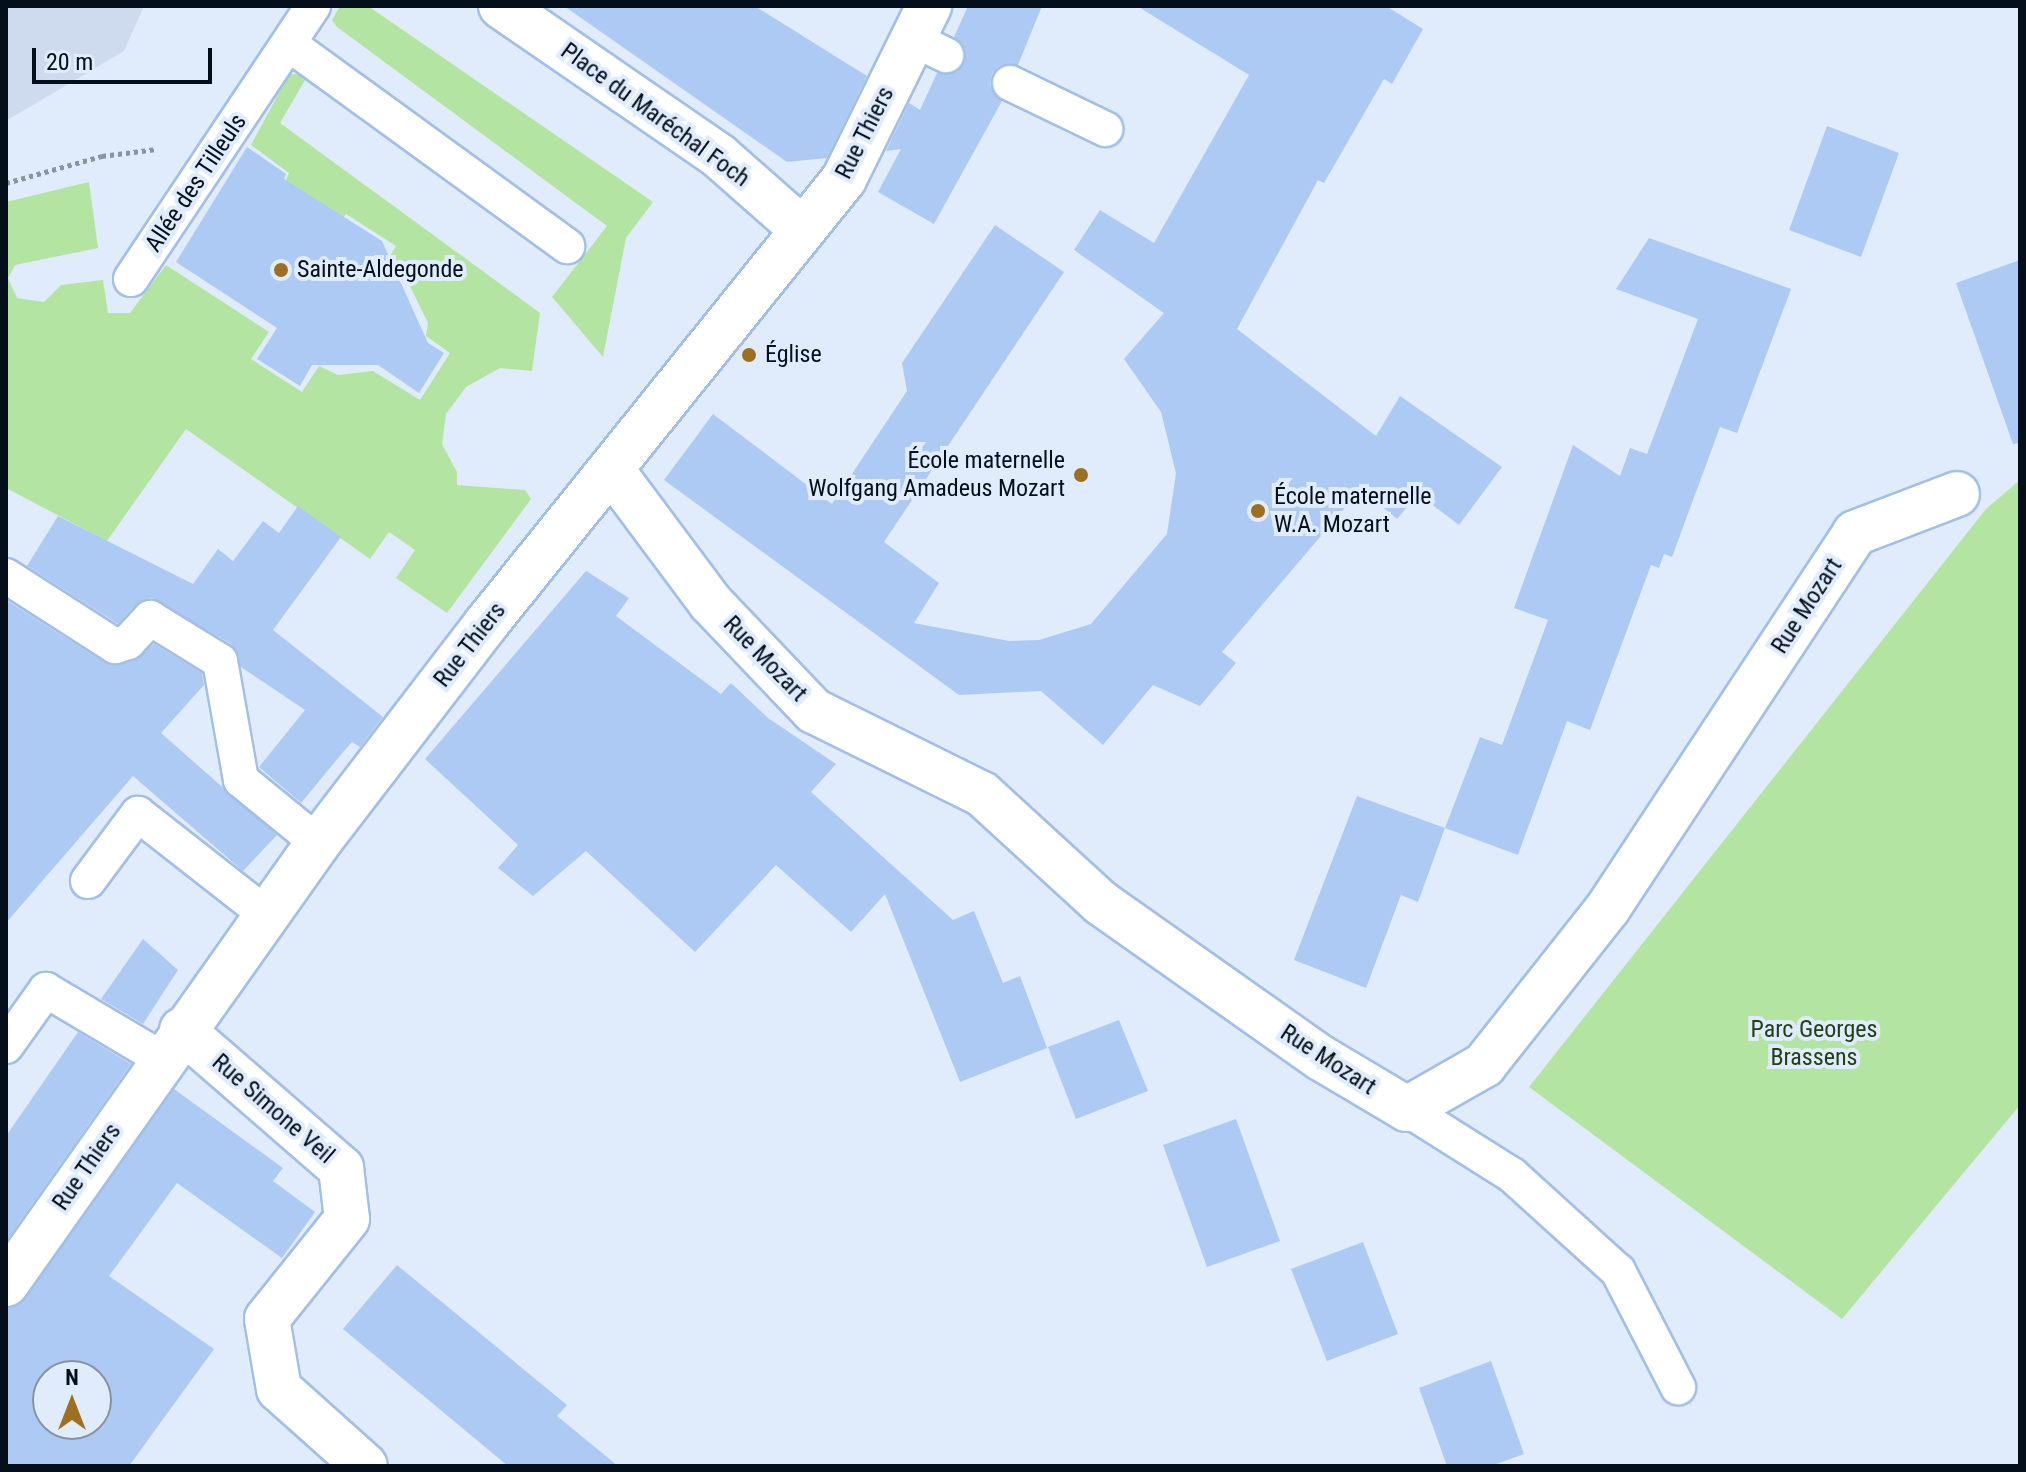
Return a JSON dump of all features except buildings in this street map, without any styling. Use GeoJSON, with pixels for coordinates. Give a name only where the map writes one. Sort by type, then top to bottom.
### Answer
{"type":"FeatureCollection","features":[{"type":"Feature","properties":{"kind":"street","name":"Place du Maréchal Foch"},"geometry":{"type":"LineString","coordinates":[[501,6],[719,156],[803,230]]}},
{"type":"Feature","properties":{"kind":"street","name":"Rue Thiers"},"geometry":{"type":"LineString","coordinates":[[6,1284],[172,1044],[318,843],[611,469],[844,179],[929,33]]}},
{"type":"Feature","properties":{"kind":"street","name":"Rue Mozart"},"geometry":{"type":"LineString","coordinates":[[611,469],[711,603],[814,711],[982,794],[1101,903],[1321,1058],[1407,1109],[1484,1065],[1599,920],[1855,533],[1957,494]]}},
{"type":"Feature","properties":{"kind":"street","name":"Rue Simone Veil"},"geometry":{"type":"LineString","coordinates":[[172,1044],[341,1168],[347,1219],[267,1319],[279,1389],[365,1466]]}},
{"type":"Feature","properties":{"kind":"lane","name":"Allée des Tilleuls"},"geometry":{"type":"LineString","coordinates":[[131,279],[313,6]]}},
{"type":"Feature","properties":{"kind":"lane"},"geometry":{"type":"LineString","coordinates":[[289,44],[567,246]]}},
{"type":"Feature","properties":{"kind":"lane"},"geometry":{"type":"LineString","coordinates":[[1010,83],[1105,129]]}},
{"type":"Feature","properties":{"kind":"lane"},"geometry":{"type":"LineString","coordinates":[[6,576],[115,646],[128,642],[150,618],[220,661],[241,780],[318,843]]}},
{"type":"Feature","properties":{"kind":"lane"},"geometry":{"type":"LineString","coordinates":[[88,881],[138,814],[267,915]]}},
{"type":"Feature","properties":{"kind":"lane"},"geometry":{"type":"LineString","coordinates":[[6,1046],[46,990],[172,1044]]}},
{"type":"Feature","properties":{"kind":"lane"},"geometry":{"type":"LineString","coordinates":[[1407,1109],[1512,1175],[1618,1271],[1678,1387]]}},
{"type":"Feature","properties":{"kind":"path"},"geometry":{"type":"LineString","coordinates":[[6,183],[102,156],[222,140]]}},
{"type":"Feature","properties":{"kind":"shaded area"},"geometry":{"type":"Polygon","coordinates":[[[6,6],[144,6],[124,51],[6,121],[6,6]]]}},
{"type":"Feature","properties":{"kind":"green space"},"geometry":{"type":"Polygon","coordinates":[[[340,6],[368,6],[653,202],[626,238],[603,357],[552,297],[607,226],[337,27],[332,20],[340,6]]]}},
{"type":"Feature","properties":{"kind":"green space"},"geometry":{"type":"Polygon","coordinates":[[[289,74],[308,75],[280,123],[540,313],[532,371],[500,368],[466,387],[446,414],[442,444],[457,472],[457,485],[525,490],[531,499],[447,613],[396,578],[415,550],[389,532],[370,559],[186,429],[107,541],[6,488],[6,202],[89,182],[98,248],[15,265],[8,278],[17,298],[44,302],[61,285],[103,280],[108,313],[130,313],[166,265],[269,332],[251,359],[302,392],[319,366],[338,375],[373,371],[420,400],[450,353],[426,336],[428,323],[407,280],[377,277],[396,246],[346,214],[338,224],[283,186],[289,173],[251,145],[289,74]]]}},
{"type":"Feature","properties":{"kind":"green space","name":"Parc Georges Brassens"},"geometry":{"type":"Polygon","coordinates":[[[2020,480],[2020,1105],[1842,1319],[1529,1087],[1986,509],[2020,480]]]}},
{"type":"Feature","properties":{"kind":"place","name":"Sainte-Aldegonde"},"geometry":{"type":"Point","coordinates":[281,270]}},
{"type":"Feature","properties":{"kind":"place","name":"Église"},"geometry":{"type":"Point","coordinates":[749,355]}},
{"type":"Feature","properties":{"kind":"place","name":"École maternelle Wolfgang Amadeus Mozart"},"geometry":{"type":"Point","coordinates":[1081,475]}},
{"type":"Feature","properties":{"kind":"place","name":"École maternelle W.A. Mozart"},"geometry":{"type":"Point","coordinates":[1258,511]}}]}
